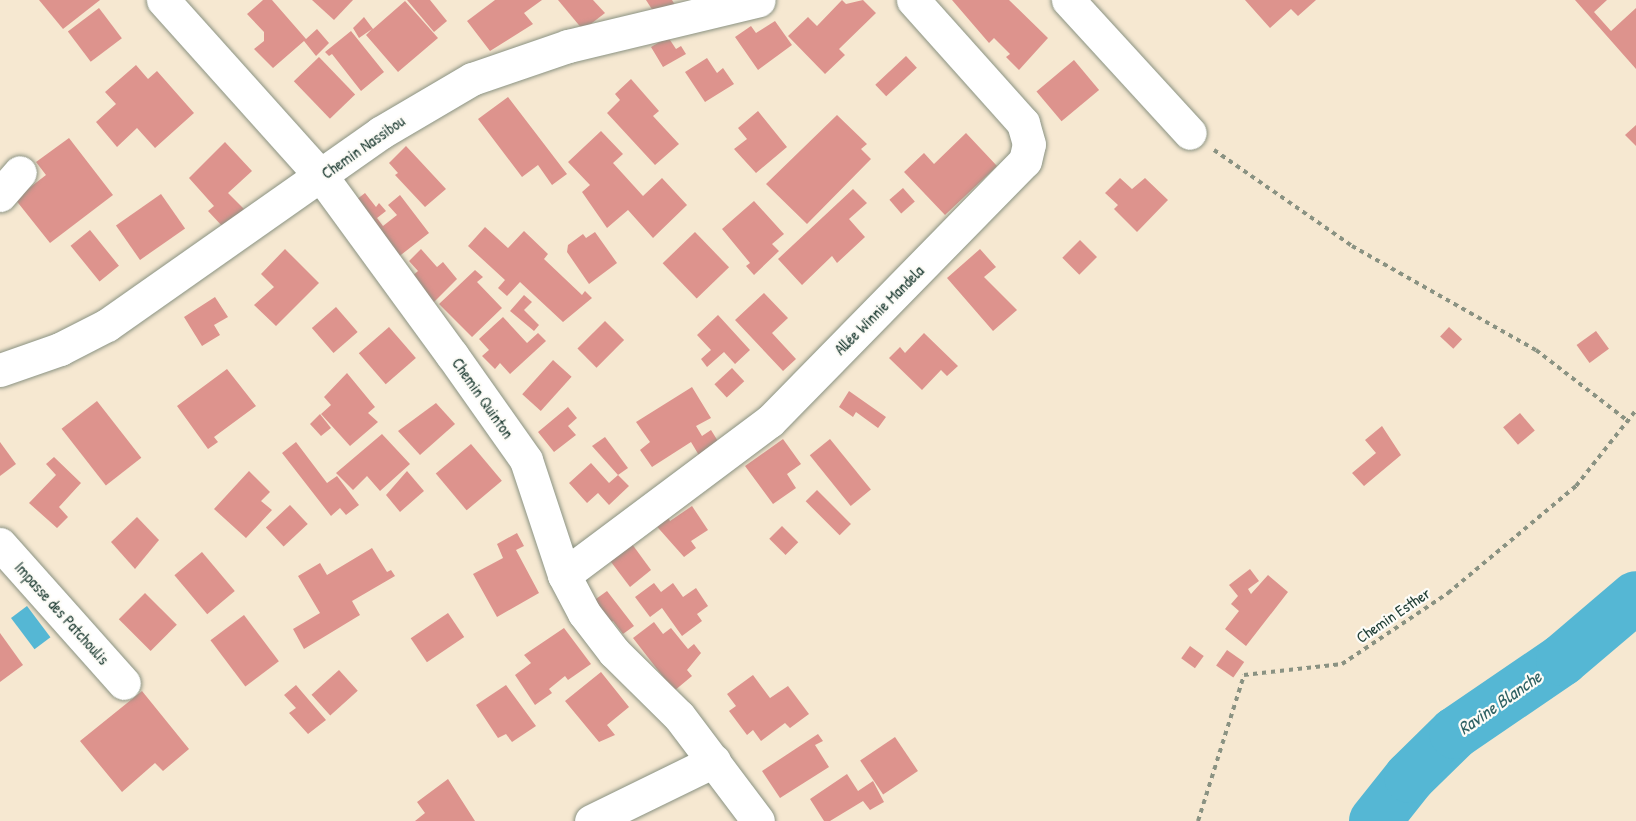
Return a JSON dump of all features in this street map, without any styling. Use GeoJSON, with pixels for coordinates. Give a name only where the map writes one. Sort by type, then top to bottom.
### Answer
{"type":"FeatureCollection","features":[{"type":"Feature","properties":{"kind":"street","name":"Chemin Quinton"},"geometry":{"type":"LineString","coordinates":[[163,0],[322,177],[526,460],[564,575],[584,613],[614,652],[679,716],[758,821]]}},
{"type":"Feature","properties":{"kind":"street","name":"Chemin Nassibou"},"geometry":{"type":"LineString","coordinates":[[0,369],[60,349],[107,325],[322,177],[380,133],[439,96],[508,64],[568,46],[759,0]]}},
{"type":"Feature","properties":{"kind":"street","name":"Allée Winnie Mandela"},"geometry":{"type":"LineString","coordinates":[[564,575],[770,421],[1025,160],[1029,144],[1023,123],[913,0]]}},
{"type":"Feature","properties":{"kind":"street"},"geometry":{"type":"LineString","coordinates":[[1068,0],[1190,133]]}},
{"type":"Feature","properties":{"kind":"street","name":"Impasse des Patchoulis"},"geometry":{"type":"LineString","coordinates":[[0,544],[124,683]]}},
{"type":"Feature","properties":{"kind":"street"},"geometry":{"type":"LineString","coordinates":[[591,821],[714,761]]}},
{"type":"Feature","properties":{"kind":"path"},"geometry":{"type":"LineString","coordinates":[[1190,133],[1352,246],[1536,350],[1629,422]]}},
{"type":"Feature","properties":{"kind":"path","name":"Chemin Esther"},"geometry":{"type":"LineString","coordinates":[[1198,821],[1244,675],[1342,664],[1448,593],[1576,486],[1629,422],[1636,410]]}},
{"type":"Feature","properties":{"kind":"water"},"geometry":{"type":"Polygon","coordinates":[[[27,606],[50,637],[34,649],[11,618],[27,606]]]}},
{"type":"Feature","properties":{"kind":"building"},"geometry":{"type":"Polygon","coordinates":[[[39,0],[100,0],[63,29],[39,0]]]}},
{"type":"Feature","properties":{"kind":"building"},"geometry":{"type":"Polygon","coordinates":[[[263,0],[272,0],[306,39],[317,29],[329,43],[316,56],[304,41],[273,68],[254,49],[264,41],[264,32],[247,14],[263,0]]]}},
{"type":"Feature","properties":{"kind":"building"},"geometry":{"type":"Polygon","coordinates":[[[312,0],[353,0],[334,20],[312,0]]]}},
{"type":"Feature","properties":{"kind":"building"},"geometry":{"type":"Polygon","coordinates":[[[407,0],[430,0],[447,21],[434,32],[407,0]]]}},
{"type":"Feature","properties":{"kind":"building"},"geometry":{"type":"Polygon","coordinates":[[[495,0],[542,0],[524,13],[533,24],[490,51],[467,21],[495,0]]]}},
{"type":"Feature","properties":{"kind":"building"},"geometry":{"type":"Polygon","coordinates":[[[558,0],[593,0],[605,13],[583,30],[558,0]]]}},
{"type":"Feature","properties":{"kind":"building"},"geometry":{"type":"Polygon","coordinates":[[[646,0],[672,0],[675,5],[657,17],[646,0]]]}},
{"type":"Feature","properties":{"kind":"building"},"geometry":{"type":"Polygon","coordinates":[[[842,0],[846,4],[863,0],[876,13],[839,49],[845,55],[825,74],[788,36],[808,17],[817,26],[842,0]]]}},
{"type":"Feature","properties":{"kind":"building"},"geometry":{"type":"Polygon","coordinates":[[[952,0],[1009,0],[1048,38],[1019,70],[1006,57],[1010,54],[994,38],[989,43],[952,0]]]}},
{"type":"Feature","properties":{"kind":"building"},"geometry":{"type":"Polygon","coordinates":[[[1245,0],[1316,0],[1298,16],[1291,9],[1270,28],[1245,0]]]}},
{"type":"Feature","properties":{"kind":"building"},"geometry":{"type":"Polygon","coordinates":[[[1575,0],[1607,0],[1594,12],[1611,31],[1636,8],[1636,69],[1575,0]]]}},
{"type":"Feature","properties":{"kind":"building"},"geometry":{"type":"Polygon","coordinates":[[[405,1],[438,38],[398,72],[366,35],[372,29],[359,38],[353,28],[364,17],[373,29],[405,1]]]}},
{"type":"Feature","properties":{"kind":"building"},"geometry":{"type":"Polygon","coordinates":[[[99,8],[122,38],[91,62],[68,31],[99,8]]]}},
{"type":"Feature","properties":{"kind":"building"},"geometry":{"type":"Polygon","coordinates":[[[775,21],[792,45],[758,70],[735,37],[751,26],[756,33],[775,21]]]}},
{"type":"Feature","properties":{"kind":"building"},"geometry":{"type":"Polygon","coordinates":[[[351,31],[384,72],[361,91],[332,54],[329,56],[325,52],[351,31]]]}},
{"type":"Feature","properties":{"kind":"building"},"geometry":{"type":"Polygon","coordinates":[[[668,37],[676,49],[681,46],[686,54],[663,67],[651,47],[668,37]]]}},
{"type":"Feature","properties":{"kind":"building"},"geometry":{"type":"Polygon","coordinates":[[[906,56],[917,68],[886,96],[875,85],[906,56]]]}},
{"type":"Feature","properties":{"kind":"building"},"geometry":{"type":"Polygon","coordinates":[[[319,57],[355,94],[330,119],[294,81],[319,57]]]}},
{"type":"Feature","properties":{"kind":"building"},"geometry":{"type":"Polygon","coordinates":[[[707,58],[717,73],[723,68],[734,84],[705,102],[685,72],[707,58]]]}},
{"type":"Feature","properties":{"kind":"building"},"geometry":{"type":"Polygon","coordinates":[[[1074,60],[1099,90],[1062,121],[1036,91],[1074,60]]]}},
{"type":"Feature","properties":{"kind":"building"},"geometry":{"type":"Polygon","coordinates":[[[136,65],[148,79],[157,71],[194,113],[155,148],[137,128],[117,147],[96,122],[116,104],[105,92],[136,65]]]}},
{"type":"Feature","properties":{"kind":"building"},"geometry":{"type":"Polygon","coordinates":[[[631,79],[659,111],[653,116],[679,144],[655,165],[607,113],[620,100],[615,94],[631,79]]]}},
{"type":"Feature","properties":{"kind":"building"},"geometry":{"type":"Polygon","coordinates":[[[508,97],[567,174],[552,185],[538,165],[522,177],[478,119],[508,97]]]}},
{"type":"Feature","properties":{"kind":"building"},"geometry":{"type":"Polygon","coordinates":[[[758,111],[787,147],[756,173],[734,149],[747,139],[738,128],[758,111]]]}},
{"type":"Feature","properties":{"kind":"building"},"geometry":{"type":"Polygon","coordinates":[[[837,115],[867,144],[861,149],[871,159],[807,224],[766,184],[837,115]]]}},
{"type":"Feature","properties":{"kind":"building"},"geometry":{"type":"Polygon","coordinates":[[[1636,125],[1636,146],[1625,135],[1636,125]]]}},
{"type":"Feature","properties":{"kind":"building"},"geometry":{"type":"Polygon","coordinates":[[[601,131],[623,154],[613,163],[643,196],[662,178],[687,205],[653,238],[628,210],[607,228],[582,192],[590,185],[568,162],[601,131]]]}},
{"type":"Feature","properties":{"kind":"building"},"geometry":{"type":"Polygon","coordinates":[[[966,133],[997,166],[945,215],[904,172],[924,153],[934,164],[966,133]]]}},
{"type":"Feature","properties":{"kind":"building"},"geometry":{"type":"Polygon","coordinates":[[[69,138],[113,195],[50,243],[15,199],[46,175],[36,162],[69,138]]]}},
{"type":"Feature","properties":{"kind":"building"},"geometry":{"type":"Polygon","coordinates":[[[225,142],[252,171],[228,193],[244,209],[223,227],[208,211],[214,206],[189,178],[225,142]]]}},
{"type":"Feature","properties":{"kind":"building"},"geometry":{"type":"Polygon","coordinates":[[[406,146],[446,189],[425,207],[395,175],[398,173],[389,163],[406,146]]]}},
{"type":"Feature","properties":{"kind":"building"},"geometry":{"type":"Polygon","coordinates":[[[1120,178],[1132,189],[1145,178],[1168,200],[1137,232],[1114,209],[1118,205],[1105,193],[1120,178]]]}},
{"type":"Feature","properties":{"kind":"building"},"geometry":{"type":"Polygon","coordinates":[[[903,188],[915,202],[901,213],[889,200],[903,188]]]}},
{"type":"Feature","properties":{"kind":"building"},"geometry":{"type":"Polygon","coordinates":[[[853,189],[867,203],[849,219],[865,237],[837,263],[832,256],[802,285],[778,259],[853,189]]]}},
{"type":"Feature","properties":{"kind":"building"},"geometry":{"type":"Polygon","coordinates":[[[365,193],[376,207],[379,203],[386,211],[377,218],[383,226],[397,215],[388,205],[400,195],[429,233],[397,258],[356,200],[365,193]]]}},
{"type":"Feature","properties":{"kind":"building"},"geometry":{"type":"Polygon","coordinates":[[[161,194],[185,228],[140,260],[116,226],[161,194]]]}},
{"type":"Feature","properties":{"kind":"building"},"geometry":{"type":"Polygon","coordinates":[[[754,201],[784,234],[772,244],[779,251],[754,275],[746,266],[750,263],[722,229],[754,201]]]}},
{"type":"Feature","properties":{"kind":"building"},"geometry":{"type":"Polygon","coordinates":[[[485,227],[508,248],[524,231],[548,254],[544,259],[582,295],[585,291],[592,298],[563,322],[520,282],[507,296],[498,288],[505,280],[468,246],[485,227]]]}},
{"type":"Feature","properties":{"kind":"building"},"geometry":{"type":"Polygon","coordinates":[[[90,230],[119,266],[100,281],[71,246],[90,230]]]}},
{"type":"Feature","properties":{"kind":"building"},"geometry":{"type":"Polygon","coordinates":[[[595,232],[617,263],[589,284],[567,252],[568,245],[583,234],[586,238],[595,232]]]}},
{"type":"Feature","properties":{"kind":"building"},"geometry":{"type":"Polygon","coordinates":[[[695,232],[729,267],[697,299],[663,263],[695,232]]]}},
{"type":"Feature","properties":{"kind":"building"},"geometry":{"type":"Polygon","coordinates":[[[1080,240],[1097,257],[1079,275],[1062,258],[1080,240]]]}},
{"type":"Feature","properties":{"kind":"building"},"geometry":{"type":"Polygon","coordinates":[[[285,249],[319,283],[276,326],[254,305],[274,287],[261,274],[285,249]]]}},
{"type":"Feature","properties":{"kind":"building"},"geometry":{"type":"Polygon","coordinates":[[[421,249],[437,267],[443,262],[457,279],[430,306],[410,278],[418,271],[409,261],[421,249]]]}},
{"type":"Feature","properties":{"kind":"building"},"geometry":{"type":"Polygon","coordinates":[[[980,249],[996,267],[984,277],[1017,310],[993,331],[947,278],[980,249]]]}},
{"type":"Feature","properties":{"kind":"building"},"geometry":{"type":"Polygon","coordinates":[[[475,270],[483,277],[477,282],[502,308],[472,337],[439,304],[475,270]]]}},
{"type":"Feature","properties":{"kind":"building"},"geometry":{"type":"Polygon","coordinates":[[[764,293],[788,318],[772,333],[796,359],[783,371],[735,320],[764,293]]]}},
{"type":"Feature","properties":{"kind":"building"},"geometry":{"type":"Polygon","coordinates":[[[524,295],[532,302],[524,310],[539,325],[534,331],[510,311],[524,295]]]}},
{"type":"Feature","properties":{"kind":"building"},"geometry":{"type":"Polygon","coordinates":[[[215,297],[228,317],[214,325],[220,335],[202,346],[184,317],[215,297]]]}},
{"type":"Feature","properties":{"kind":"building"},"geometry":{"type":"Polygon","coordinates":[[[336,307],[358,332],[333,353],[312,328],[336,307]]]}},
{"type":"Feature","properties":{"kind":"building"},"geometry":{"type":"Polygon","coordinates":[[[718,315],[750,350],[735,364],[724,352],[707,367],[701,359],[711,350],[697,335],[718,315]]]}},
{"type":"Feature","properties":{"kind":"building"},"geometry":{"type":"Polygon","coordinates":[[[503,317],[527,343],[538,333],[546,341],[510,374],[500,363],[495,369],[482,356],[489,350],[479,339],[503,317]]]}},
{"type":"Feature","properties":{"kind":"building"},"geometry":{"type":"Polygon","coordinates":[[[605,321],[624,340],[597,368],[577,349],[605,321]]]}},
{"type":"Feature","properties":{"kind":"building"},"geometry":{"type":"Polygon","coordinates":[[[389,327],[416,358],[386,384],[359,353],[389,327]]]}},
{"type":"Feature","properties":{"kind":"building"},"geometry":{"type":"Polygon","coordinates":[[[1449,327],[1462,339],[1453,349],[1440,337],[1449,327]]]}},
{"type":"Feature","properties":{"kind":"building"},"geometry":{"type":"Polygon","coordinates":[[[1596,331],[1609,349],[1590,363],[1577,345],[1596,331]]]}},
{"type":"Feature","properties":{"kind":"building"},"geometry":{"type":"Polygon","coordinates":[[[924,333],[958,366],[947,376],[941,370],[922,390],[889,358],[900,347],[905,353],[924,333]]]}},
{"type":"Feature","properties":{"kind":"building"},"geometry":{"type":"Polygon","coordinates":[[[553,360],[572,377],[541,411],[522,394],[553,360]]]}},
{"type":"Feature","properties":{"kind":"building"},"geometry":{"type":"Polygon","coordinates":[[[732,368],[744,381],[727,398],[714,384],[732,368]]]}},
{"type":"Feature","properties":{"kind":"building"},"geometry":{"type":"Polygon","coordinates":[[[227,369],[256,406],[214,437],[218,442],[208,449],[177,406],[227,369]]]}},
{"type":"Feature","properties":{"kind":"building"},"geometry":{"type":"Polygon","coordinates":[[[347,373],[375,407],[368,413],[378,422],[350,446],[321,414],[331,405],[324,397],[347,373]]]}},
{"type":"Feature","properties":{"kind":"building"},"geometry":{"type":"Polygon","coordinates":[[[692,387],[711,418],[696,426],[702,436],[711,430],[721,446],[700,457],[691,442],[652,467],[640,450],[650,442],[636,422],[692,387]]]}},
{"type":"Feature","properties":{"kind":"building"},"geometry":{"type":"Polygon","coordinates":[[[849,391],[886,417],[878,428],[856,412],[853,417],[839,407],[849,391]]]}},
{"type":"Feature","properties":{"kind":"building"},"geometry":{"type":"Polygon","coordinates":[[[97,401],[141,458],[106,485],[62,429],[97,401]]]}},
{"type":"Feature","properties":{"kind":"building"},"geometry":{"type":"Polygon","coordinates":[[[436,403],[455,424],[420,455],[398,431],[436,403]]]}},
{"type":"Feature","properties":{"kind":"building"},"geometry":{"type":"Polygon","coordinates":[[[568,407],[577,418],[568,426],[576,435],[554,452],[538,432],[568,407]]]}},
{"type":"Feature","properties":{"kind":"building"},"geometry":{"type":"Polygon","coordinates":[[[1520,413],[1535,431],[1518,445],[1503,427],[1520,413]]]}},
{"type":"Feature","properties":{"kind":"building"},"geometry":{"type":"Polygon","coordinates":[[[320,414],[331,428],[321,436],[310,424],[320,414]]]}},
{"type":"Feature","properties":{"kind":"building"},"geometry":{"type":"Polygon","coordinates":[[[1382,426],[1401,455],[1364,486],[1352,473],[1376,453],[1365,440],[1382,426]]]}},
{"type":"Feature","properties":{"kind":"building"},"geometry":{"type":"Polygon","coordinates":[[[382,434],[410,464],[380,491],[367,476],[353,490],[336,473],[382,434]]]}},
{"type":"Feature","properties":{"kind":"building"},"geometry":{"type":"Polygon","coordinates":[[[605,437],[628,468],[618,475],[592,446],[605,437]]]}},
{"type":"Feature","properties":{"kind":"building"},"geometry":{"type":"Polygon","coordinates":[[[783,439],[801,464],[787,474],[796,488],[773,504],[745,466],[783,439]]]}},
{"type":"Feature","properties":{"kind":"building"},"geometry":{"type":"Polygon","coordinates":[[[830,439],[871,490],[851,506],[810,455],[830,439]]]}},
{"type":"Feature","properties":{"kind":"building"},"geometry":{"type":"Polygon","coordinates":[[[0,442],[16,464],[0,476],[0,442]]]}},
{"type":"Feature","properties":{"kind":"building"},"geometry":{"type":"Polygon","coordinates":[[[296,442],[327,483],[337,476],[359,505],[346,515],[340,508],[331,516],[282,453],[296,442]]]}},
{"type":"Feature","properties":{"kind":"building"},"geometry":{"type":"Polygon","coordinates":[[[471,444],[502,481],[467,510],[436,474],[471,444]]]}},
{"type":"Feature","properties":{"kind":"building"},"geometry":{"type":"Polygon","coordinates":[[[54,457],[81,483],[59,507],[68,517],[57,528],[29,503],[56,475],[46,464],[54,457]]]}},
{"type":"Feature","properties":{"kind":"building"},"geometry":{"type":"Polygon","coordinates":[[[591,463],[609,483],[618,475],[629,486],[609,505],[598,493],[587,503],[569,483],[591,463]]]}},
{"type":"Feature","properties":{"kind":"building"},"geometry":{"type":"Polygon","coordinates":[[[249,471],[270,492],[261,501],[272,510],[246,538],[214,509],[249,471]]]}},
{"type":"Feature","properties":{"kind":"building"},"geometry":{"type":"Polygon","coordinates":[[[407,471],[424,491],[400,512],[386,495],[407,471]]]}},
{"type":"Feature","properties":{"kind":"building"},"geometry":{"type":"Polygon","coordinates":[[[817,490],[851,524],[840,535],[806,501],[817,490]]]}},
{"type":"Feature","properties":{"kind":"building"},"geometry":{"type":"Polygon","coordinates":[[[290,505],[308,524],[284,547],[266,528],[290,505]]]}},
{"type":"Feature","properties":{"kind":"building"},"geometry":{"type":"Polygon","coordinates":[[[692,506],[708,530],[691,541],[696,548],[684,557],[652,521],[664,511],[670,521],[692,506]]]}},
{"type":"Feature","properties":{"kind":"building"},"geometry":{"type":"Polygon","coordinates":[[[137,517],[159,540],[135,569],[111,542],[137,517]]]}},
{"type":"Feature","properties":{"kind":"building"},"geometry":{"type":"Polygon","coordinates":[[[782,526],[798,542],[786,555],[769,539],[782,526]]]}},
{"type":"Feature","properties":{"kind":"building"},"geometry":{"type":"Polygon","coordinates":[[[517,533],[524,546],[516,550],[539,593],[497,617],[473,574],[503,558],[497,544],[517,533]]]}},
{"type":"Feature","properties":{"kind":"building"},"geometry":{"type":"Polygon","coordinates":[[[632,544],[651,570],[630,587],[605,554],[632,544]]]}},
{"type":"Feature","properties":{"kind":"building"},"geometry":{"type":"Polygon","coordinates":[[[372,548],[387,572],[391,570],[395,576],[352,601],[360,615],[304,649],[293,629],[320,613],[298,576],[320,563],[327,575],[372,548]]]}},
{"type":"Feature","properties":{"kind":"building"},"geometry":{"type":"Polygon","coordinates":[[[202,552],[235,591],[207,614],[174,575],[202,552]]]}},
{"type":"Feature","properties":{"kind":"building"},"geometry":{"type":"Polygon","coordinates":[[[1250,569],[1259,581],[1248,589],[1251,594],[1268,575],[1288,592],[1246,646],[1225,629],[1239,611],[1231,604],[1238,596],[1229,585],[1250,569]]]}},
{"type":"Feature","properties":{"kind":"building"},"geometry":{"type":"Polygon","coordinates":[[[654,583],[661,592],[673,583],[683,597],[696,588],[708,606],[697,614],[702,621],[682,636],[662,608],[650,617],[635,597],[654,583]]]}},
{"type":"Feature","properties":{"kind":"building"},"geometry":{"type":"Polygon","coordinates":[[[607,591],[634,626],[623,634],[613,621],[606,627],[589,604],[607,591]]]}},
{"type":"Feature","properties":{"kind":"building"},"geometry":{"type":"Polygon","coordinates":[[[145,593],[177,625],[151,651],[119,619],[145,593]]]}},
{"type":"Feature","properties":{"kind":"building"},"geometry":{"type":"Polygon","coordinates":[[[448,613],[464,637],[427,662],[411,638],[448,613]]]}},
{"type":"Feature","properties":{"kind":"building"},"geometry":{"type":"Polygon","coordinates":[[[244,615],[279,661],[245,687],[210,640],[244,615]]]}},
{"type":"Feature","properties":{"kind":"building"},"geometry":{"type":"Polygon","coordinates":[[[654,622],[663,634],[671,628],[688,649],[694,644],[701,653],[687,670],[692,676],[674,691],[633,638],[654,622]]]}},
{"type":"Feature","properties":{"kind":"building"},"geometry":{"type":"Polygon","coordinates":[[[564,628],[591,664],[568,680],[565,676],[549,689],[552,693],[535,705],[515,675],[531,663],[524,655],[564,628]]]}},
{"type":"Feature","properties":{"kind":"building"},"geometry":{"type":"Polygon","coordinates":[[[0,633],[23,665],[0,682],[0,633]]]}},
{"type":"Feature","properties":{"kind":"building"},"geometry":{"type":"Polygon","coordinates":[[[1190,646],[1204,656],[1195,668],[1181,658],[1190,646]]]}},
{"type":"Feature","properties":{"kind":"building"},"geometry":{"type":"Polygon","coordinates":[[[1227,650],[1244,662],[1233,678],[1216,666],[1227,650]]]}},
{"type":"Feature","properties":{"kind":"building"},"geometry":{"type":"Polygon","coordinates":[[[339,670],[358,691],[330,716],[312,695],[339,670]]]}},
{"type":"Feature","properties":{"kind":"building"},"geometry":{"type":"Polygon","coordinates":[[[601,672],[629,707],[607,725],[615,735],[599,742],[565,701],[601,672]]]}},
{"type":"Feature","properties":{"kind":"building"},"geometry":{"type":"Polygon","coordinates":[[[753,675],[770,698],[788,686],[809,714],[790,728],[785,723],[761,741],[753,730],[747,735],[729,711],[736,706],[727,694],[753,675]]]}},
{"type":"Feature","properties":{"kind":"building"},"geometry":{"type":"Polygon","coordinates":[[[296,685],[326,720],[308,734],[289,713],[296,708],[284,695],[296,685]]]}},
{"type":"Feature","properties":{"kind":"building"},"geometry":{"type":"Polygon","coordinates":[[[506,685],[536,726],[512,742],[506,734],[498,738],[476,705],[506,685]]]}},
{"type":"Feature","properties":{"kind":"building"},"geometry":{"type":"Polygon","coordinates":[[[142,691],[189,749],[163,771],[155,763],[122,792],[80,741],[142,691]]]}},
{"type":"Feature","properties":{"kind":"building"},"geometry":{"type":"Polygon","coordinates":[[[818,734],[823,741],[815,745],[829,767],[780,798],[762,771],[818,734]]]}},
{"type":"Feature","properties":{"kind":"building"},"geometry":{"type":"Polygon","coordinates":[[[895,737],[918,771],[883,794],[860,760],[895,737]]]}},
{"type":"Feature","properties":{"kind":"building"},"geometry":{"type":"Polygon","coordinates":[[[847,774],[858,791],[873,781],[884,802],[870,810],[863,801],[830,821],[824,821],[810,799],[847,774]]]}},
{"type":"Feature","properties":{"kind":"building"},"geometry":{"type":"Polygon","coordinates":[[[448,779],[475,821],[415,821],[425,813],[417,802],[448,779]]]}},
{"type":"Feature","properties":{"kind":"waterway","name":"Ravine Blanche"},"geometry":{"type":"LineString","coordinates":[[1375,821],[1410,777],[1455,733],[1562,660],[1636,597]]}}]}
